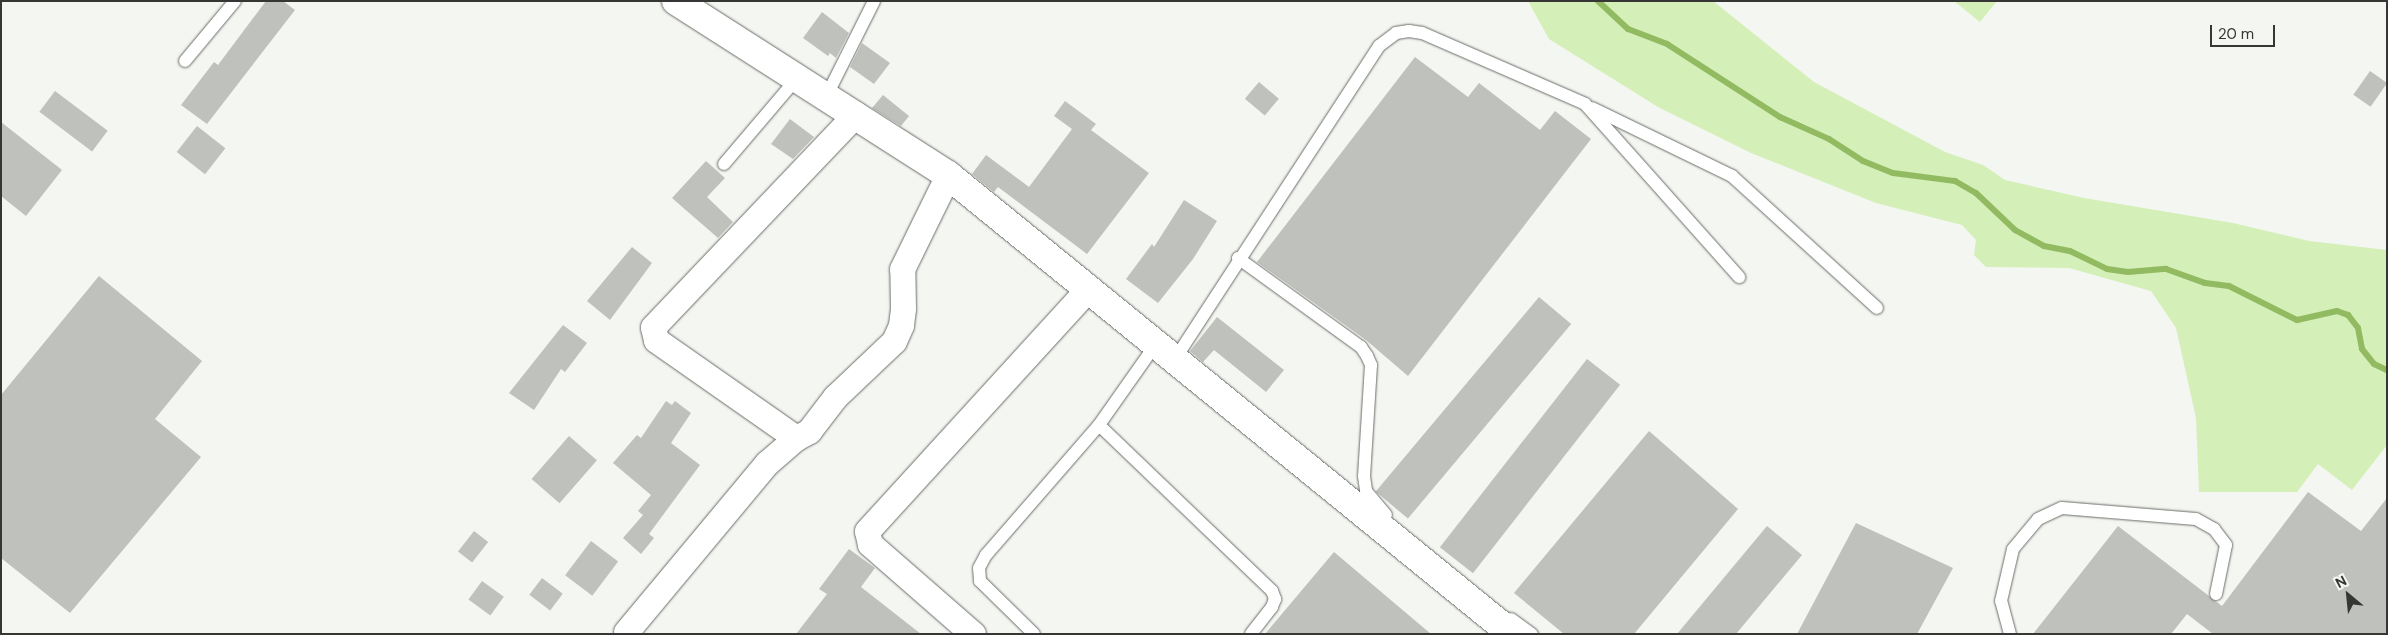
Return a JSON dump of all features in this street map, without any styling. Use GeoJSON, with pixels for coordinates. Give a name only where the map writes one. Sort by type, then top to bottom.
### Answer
{"type":"FeatureCollection","features":[{"type":"Feature","properties":{"kind":"street"},"geometry":{"type":"LineString","coordinates":[[676,1],[827,95],[948,175],[1512,634]]}},
{"type":"Feature","properties":{"kind":"street"},"geometry":{"type":"LineString","coordinates":[[796,438],[656,340],[653,327],[856,114]]}},
{"type":"Feature","properties":{"kind":"street"},"geometry":{"type":"LineString","coordinates":[[626,632],[767,463],[796,438],[809,432],[835,397],[894,340],[901,325],[903,308],[902,269],[948,175]]}},
{"type":"Feature","properties":{"kind":"street"},"geometry":{"type":"LineString","coordinates":[[973,634],[870,544],[867,531],[1088,289]]}},
{"type":"Feature","properties":{"kind":"lane"},"geometry":{"type":"LineString","coordinates":[[185,61],[235,1]]}},
{"type":"Feature","properties":{"kind":"lane"},"geometry":{"type":"LineString","coordinates":[[827,95],[874,1]]}},
{"type":"Feature","properties":{"kind":"lane"},"geometry":{"type":"LineString","coordinates":[[1034,634],[980,581],[979,568],[986,555],[1165,352],[1238,258],[1379,46],[1396,33],[1422,33],[1585,104],[1732,176],[1877,308]]}},
{"type":"Feature","properties":{"kind":"lane"},"geometry":{"type":"LineString","coordinates":[[724,164],[798,77]]}},
{"type":"Feature","properties":{"kind":"lane"},"geometry":{"type":"LineString","coordinates":[[1585,104],[1739,277]]}},
{"type":"Feature","properties":{"kind":"lane"},"geometry":{"type":"LineString","coordinates":[[1238,258],[1361,347],[1367,356],[1370,365],[1364,476],[1366,491],[1375,505],[1532,634]]}},
{"type":"Feature","properties":{"kind":"lane"},"geometry":{"type":"LineString","coordinates":[[1099,425],[1272,591],[1274,599],[1272,607],[1251,634]]}},
{"type":"Feature","properties":{"kind":"lane"},"geometry":{"type":"LineString","coordinates":[[2010,634],[2001,602],[2013,549],[2038,519],[2062,508],[2196,519],[2214,530],[2226,545],[2216,594]]}},
{"type":"Feature","properties":{"kind":"green space"},"geometry":{"type":"Polygon","coordinates":[[[1528,1],[1713,1],[1814,82],[1945,152],[1983,165],[2005,180],[2084,198],[2233,223],[2309,241],[2387,250],[2387,445],[2352,490],[2318,464],[2297,492],[2199,492],[2196,418],[2176,328],[2151,291],[2069,268],[1986,267],[1974,255],[1976,240],[1962,225],[1876,203],[1751,153],[1658,107],[1549,39],[1528,1]]]}},
{"type":"Feature","properties":{"kind":"green space"},"geometry":{"type":"Polygon","coordinates":[[[1954,1],[1997,1],[1980,22],[1954,1]]]}},
{"type":"Feature","properties":{"kind":"building"},"geometry":{"type":"Polygon","coordinates":[[[266,1],[283,1],[295,10],[207,124],[181,105],[214,62],[218,65],[266,1]]]}},
{"type":"Feature","properties":{"kind":"building"},"geometry":{"type":"Polygon","coordinates":[[[822,12],[849,33],[836,58],[830,53],[828,56],[803,38],[822,12]]]}},
{"type":"Feature","properties":{"kind":"building"},"geometry":{"type":"Polygon","coordinates":[[[862,43],[890,63],[874,84],[850,67],[862,43]]]}},
{"type":"Feature","properties":{"kind":"building"},"geometry":{"type":"Polygon","coordinates":[[[1415,57],[1468,97],[1479,83],[1540,130],[1555,111],[1591,139],[1408,376],[1366,340],[1257,262],[1415,57]]]}},
{"type":"Feature","properties":{"kind":"building"},"geometry":{"type":"Polygon","coordinates":[[[2370,71],[2387,83],[2371,107],[2353,95],[2370,71]]]}},
{"type":"Feature","properties":{"kind":"building"},"geometry":{"type":"Polygon","coordinates":[[[1259,82],[1279,99],[1265,116],[1245,99],[1259,82]]]}},
{"type":"Feature","properties":{"kind":"building"},"geometry":{"type":"Polygon","coordinates":[[[55,91],[108,131],[92,151],[39,112],[55,91]]]}},
{"type":"Feature","properties":{"kind":"building"},"geometry":{"type":"Polygon","coordinates":[[[883,95],[909,116],[901,126],[872,108],[883,95]]]}},
{"type":"Feature","properties":{"kind":"building"},"geometry":{"type":"Polygon","coordinates":[[[1065,101],[1096,124],[1091,130],[1149,173],[1087,254],[998,187],[994,192],[972,174],[986,155],[1029,187],[1072,129],[1054,116],[1065,101]]]}},
{"type":"Feature","properties":{"kind":"building"},"geometry":{"type":"Polygon","coordinates":[[[790,119],[814,137],[793,159],[771,144],[790,119]]]}},
{"type":"Feature","properties":{"kind":"building"},"geometry":{"type":"Polygon","coordinates":[[[1,122],[62,170],[26,216],[1,196],[1,122]]]}},
{"type":"Feature","properties":{"kind":"building"},"geometry":{"type":"Polygon","coordinates":[[[197,126],[225,148],[205,174],[177,152],[197,126]]]}},
{"type":"Feature","properties":{"kind":"building"},"geometry":{"type":"Polygon","coordinates":[[[706,161],[725,178],[707,197],[733,222],[718,238],[672,198],[706,161]]]}},
{"type":"Feature","properties":{"kind":"building"},"geometry":{"type":"Polygon","coordinates":[[[1184,200],[1217,221],[1193,259],[1158,303],[1126,279],[1152,244],[1154,247],[1184,200]]]}},
{"type":"Feature","properties":{"kind":"building"},"geometry":{"type":"Polygon","coordinates":[[[632,247],[652,263],[610,320],[587,301],[632,247]]]}},
{"type":"Feature","properties":{"kind":"building"},"geometry":{"type":"Polygon","coordinates":[[[99,276],[202,361],[155,419],[201,457],[70,613],[1,558],[1,395],[99,276]]]}},
{"type":"Feature","properties":{"kind":"building"},"geometry":{"type":"Polygon","coordinates":[[[1539,297],[1571,324],[1408,519],[1376,492],[1539,297]]]}},
{"type":"Feature","properties":{"kind":"building"},"geometry":{"type":"Polygon","coordinates":[[[1217,317],[1284,370],[1266,392],[1214,350],[1203,362],[1190,351],[1217,317]]]}},
{"type":"Feature","properties":{"kind":"building"},"geometry":{"type":"Polygon","coordinates":[[[563,325],[587,343],[565,372],[561,369],[534,410],[509,393],[563,325]]]}},
{"type":"Feature","properties":{"kind":"building"},"geometry":{"type":"Polygon","coordinates":[[[1587,359],[1620,385],[1473,573],[1440,547],[1587,359]]]}},
{"type":"Feature","properties":{"kind":"building"},"geometry":{"type":"Polygon","coordinates":[[[666,401],[672,405],[675,401],[691,413],[671,443],[700,465],[649,534],[654,538],[641,554],[623,538],[643,515],[638,511],[651,495],[613,463],[637,435],[641,438],[666,401]]]}},
{"type":"Feature","properties":{"kind":"building"},"geometry":{"type":"Polygon","coordinates":[[[1649,431],[1738,509],[1634,634],[1564,634],[1514,593],[1649,431]]]}},
{"type":"Feature","properties":{"kind":"building"},"geometry":{"type":"Polygon","coordinates":[[[569,436],[597,460],[560,503],[532,479],[569,436]]]}},
{"type":"Feature","properties":{"kind":"building"},"geometry":{"type":"Polygon","coordinates":[[[2308,492],[2361,531],[2387,498],[2387,634],[2213,634],[2187,614],[2171,634],[2033,634],[2118,526],[2222,606],[2308,492]]]}},
{"type":"Feature","properties":{"kind":"building"},"geometry":{"type":"Polygon","coordinates":[[[1856,523],[1953,568],[1917,634],[1797,634],[1856,523]]]}},
{"type":"Feature","properties":{"kind":"building"},"geometry":{"type":"Polygon","coordinates":[[[1767,526],[1802,555],[1736,634],[1677,634],[1767,526]]]}},
{"type":"Feature","properties":{"kind":"building"},"geometry":{"type":"Polygon","coordinates":[[[474,531],[488,542],[472,563],[458,551],[474,531]]]}},
{"type":"Feature","properties":{"kind":"building"},"geometry":{"type":"Polygon","coordinates":[[[591,541],[618,561],[592,596],[565,575],[591,541]]]}},
{"type":"Feature","properties":{"kind":"building"},"geometry":{"type":"Polygon","coordinates":[[[849,549],[875,568],[861,587],[921,634],[796,634],[827,594],[819,589],[849,549]]]}},
{"type":"Feature","properties":{"kind":"building"},"geometry":{"type":"Polygon","coordinates":[[[1334,552],[1431,634],[1265,634],[1334,552]]]}},
{"type":"Feature","properties":{"kind":"building"},"geometry":{"type":"Polygon","coordinates":[[[542,578],[563,594],[550,610],[529,595],[542,578]]]}},
{"type":"Feature","properties":{"kind":"building"},"geometry":{"type":"Polygon","coordinates":[[[482,581],[504,597],[490,615],[468,600],[482,581]]]}},
{"type":"Feature","properties":{"kind":"waterway"},"geometry":{"type":"LineString","coordinates":[[1598,1],[1628,29],[1667,44],[1780,117],[1829,139],[1863,161],[1893,173],[1955,181],[1976,193],[2015,230],[2044,246],[2070,251],[2107,269],[2128,272],[2166,269],[2205,283],[2229,286],[2297,320],[2337,311],[2348,315],[2358,328],[2362,349],[2374,364],[2387,370]]}}]}
